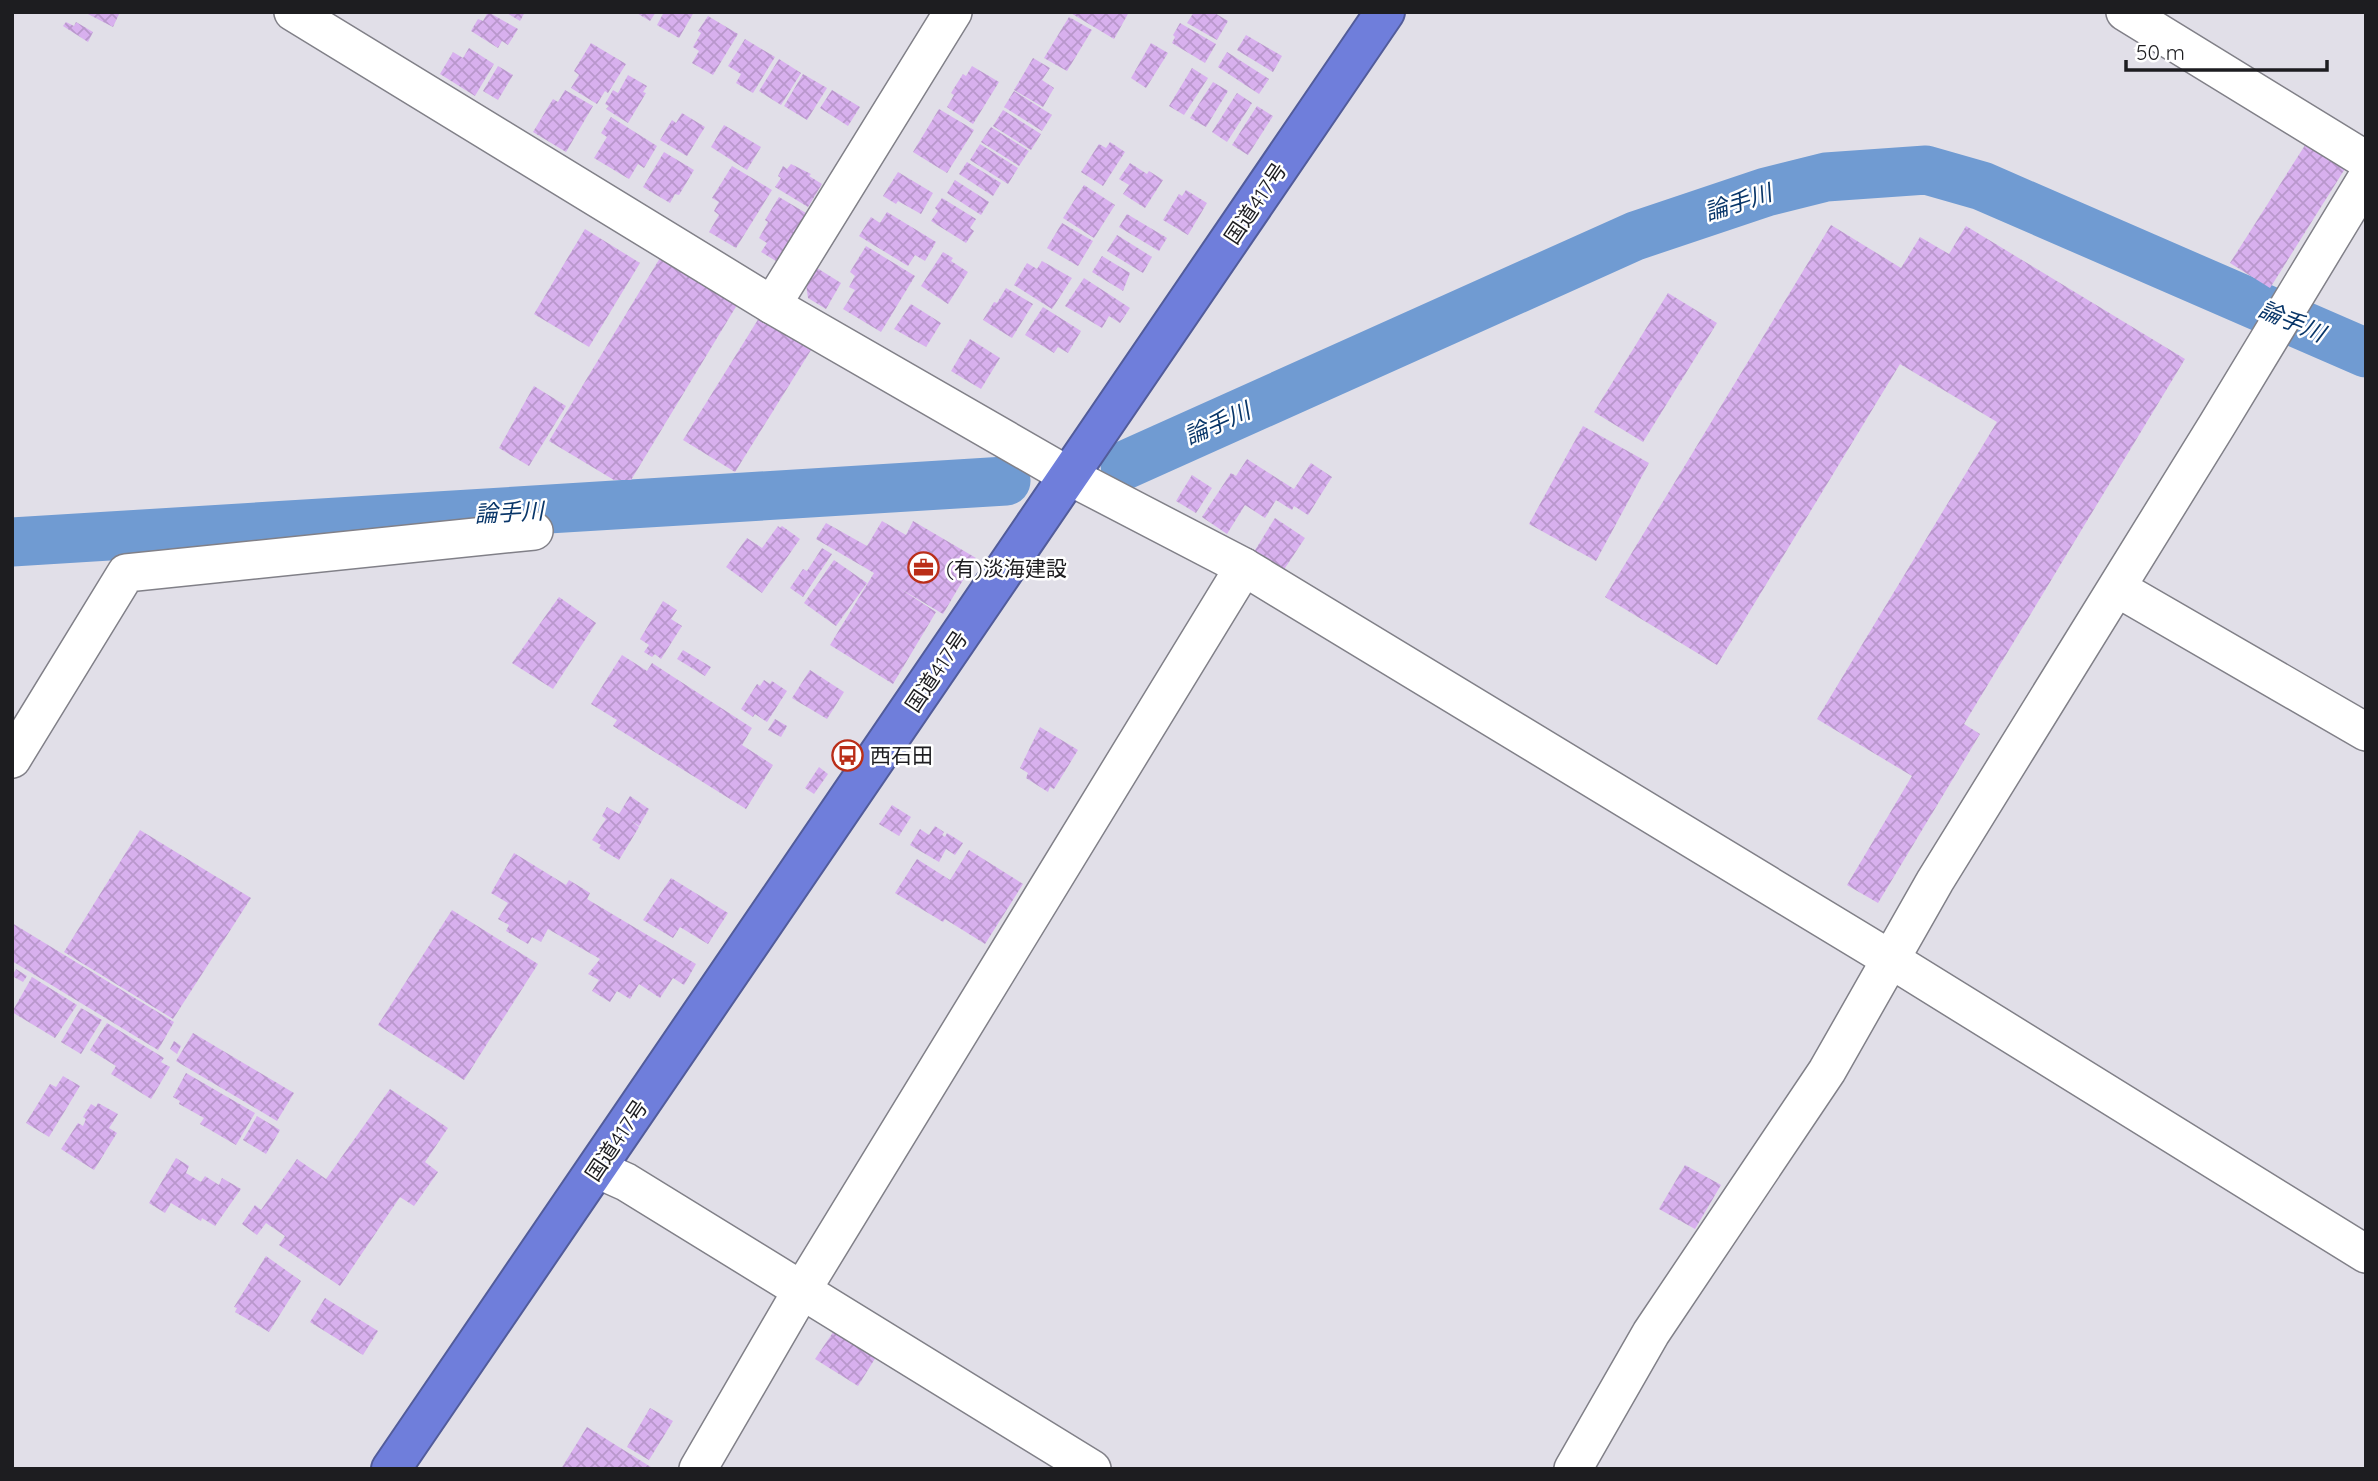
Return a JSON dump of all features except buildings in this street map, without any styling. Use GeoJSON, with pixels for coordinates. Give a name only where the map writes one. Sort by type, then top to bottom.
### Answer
{"type":"FeatureCollection","features":[{"type":"Feature","properties":{"kind":"highway","name":"国道417号"},"geometry":{"type":"LineString","coordinates":[[391,1469],[1385,12]]}},
{"type":"Feature","properties":{"kind":"street"},"geometry":{"type":"LineString","coordinates":[[293,12],[772,305],[1069,476],[1244,567],[1891,959],[2366,1254]]}},
{"type":"Feature","properties":{"kind":"street"},"geometry":{"type":"LineString","coordinates":[[772,305],[953,12]]}},
{"type":"Feature","properties":{"kind":"street"},"geometry":{"type":"LineString","coordinates":[[2125,12],[2366,160]]}},
{"type":"Feature","properties":{"kind":"street"},"geometry":{"type":"LineString","coordinates":[[1573,1469],[1650,1333],[1827,1071],[1934,881],[2366,180]]}},
{"type":"Feature","properties":{"kind":"street"},"geometry":{"type":"LineString","coordinates":[[12,759],[125,573],[534,531]]}},
{"type":"Feature","properties":{"kind":"street"},"geometry":{"type":"LineString","coordinates":[[698,1469],[802,1290],[1244,567]]}},
{"type":"Feature","properties":{"kind":"street"},"geometry":{"type":"LineString","coordinates":[[2117,588],[2366,732]]}},
{"type":"Feature","properties":{"kind":"street"},"geometry":{"type":"LineString","coordinates":[[597,1169],[626,1182],[1093,1469]]}},
{"type":"Feature","properties":{"kind":"waterway","name":"論手川"},"geometry":{"type":"LineString","coordinates":[[1125,465],[1635,236],[1766,192],[1826,177],[1926,170],[1982,186],[2366,353]]}},
{"type":"Feature","properties":{"kind":"waterway","name":"論手川"},"geometry":{"type":"LineString","coordinates":[[12,542],[1006,481]]}},
{"type":"Feature","properties":{"kind":"place","name":"(有)淡海建設"},"geometry":{"type":"Point","coordinates":[923,568]}},
{"type":"Feature","properties":{"kind":"place","name":"西石田"},"geometry":{"type":"Point","coordinates":[847,755]}}]}
